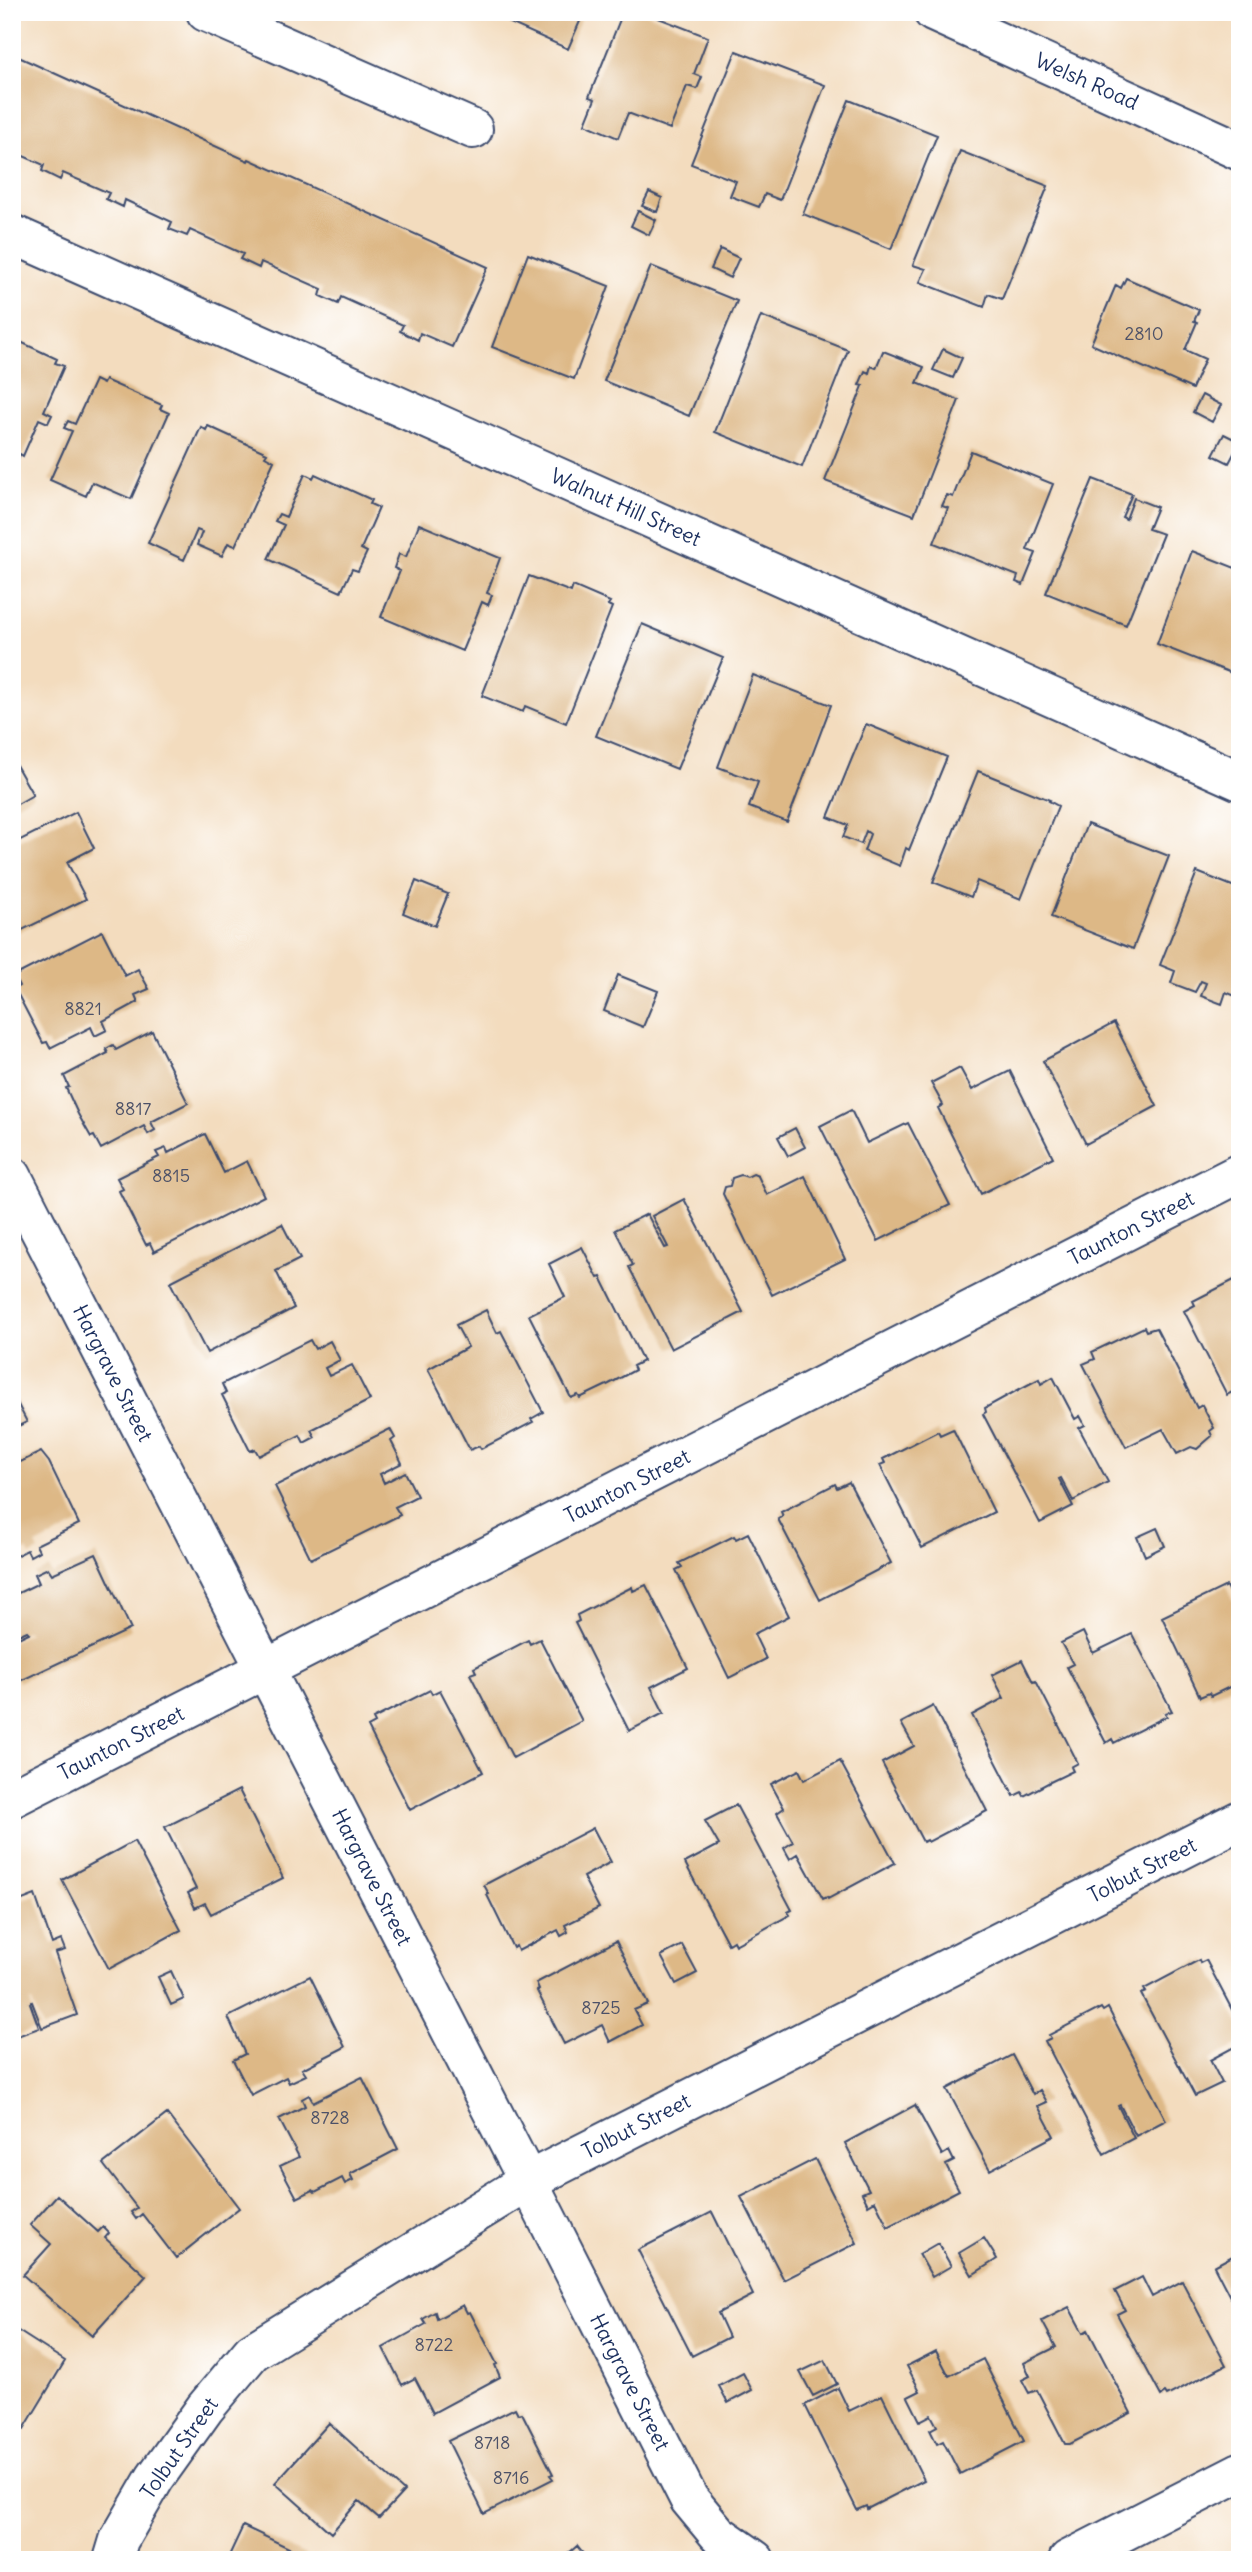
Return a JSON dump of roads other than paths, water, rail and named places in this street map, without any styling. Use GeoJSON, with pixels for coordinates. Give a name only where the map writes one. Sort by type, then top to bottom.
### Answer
{"type":"FeatureCollection","features":[{"type":"Feature","properties":{"kind":"street"},"geometry":{"type":"LineString","coordinates":[[206,12],[473,129]]}},
{"type":"Feature","properties":{"kind":"street","name":"Welsh Road"},"geometry":{"type":"LineString","coordinates":[[933,12],[1240,151]]}},
{"type":"Feature","properties":{"kind":"street","name":"Walnut Hill Street"},"geometry":{"type":"LineString","coordinates":[[12,233],[1240,781]]}},
{"type":"Feature","properties":{"kind":"street","name":"Taunton Street"},"geometry":{"type":"LineString","coordinates":[[12,1798],[1240,1172]]}},
{"type":"Feature","properties":{"kind":"street","name":"Hargrave Street"},"geometry":{"type":"LineString","coordinates":[[12,1176],[528,2181],[688,2499],[718,2534],[755,2560]]}},
{"type":"Feature","properties":{"kind":"street","name":"Tolbut Street"},"geometry":{"type":"LineString","coordinates":[[116,2550],[155,2478],[205,2408],[252,2352],[528,2181],[1240,1820]]}},
{"type":"Feature","properties":{"kind":"street"},"geometry":{"type":"LineString","coordinates":[[1068,2560],[1240,2472]]}}]}
